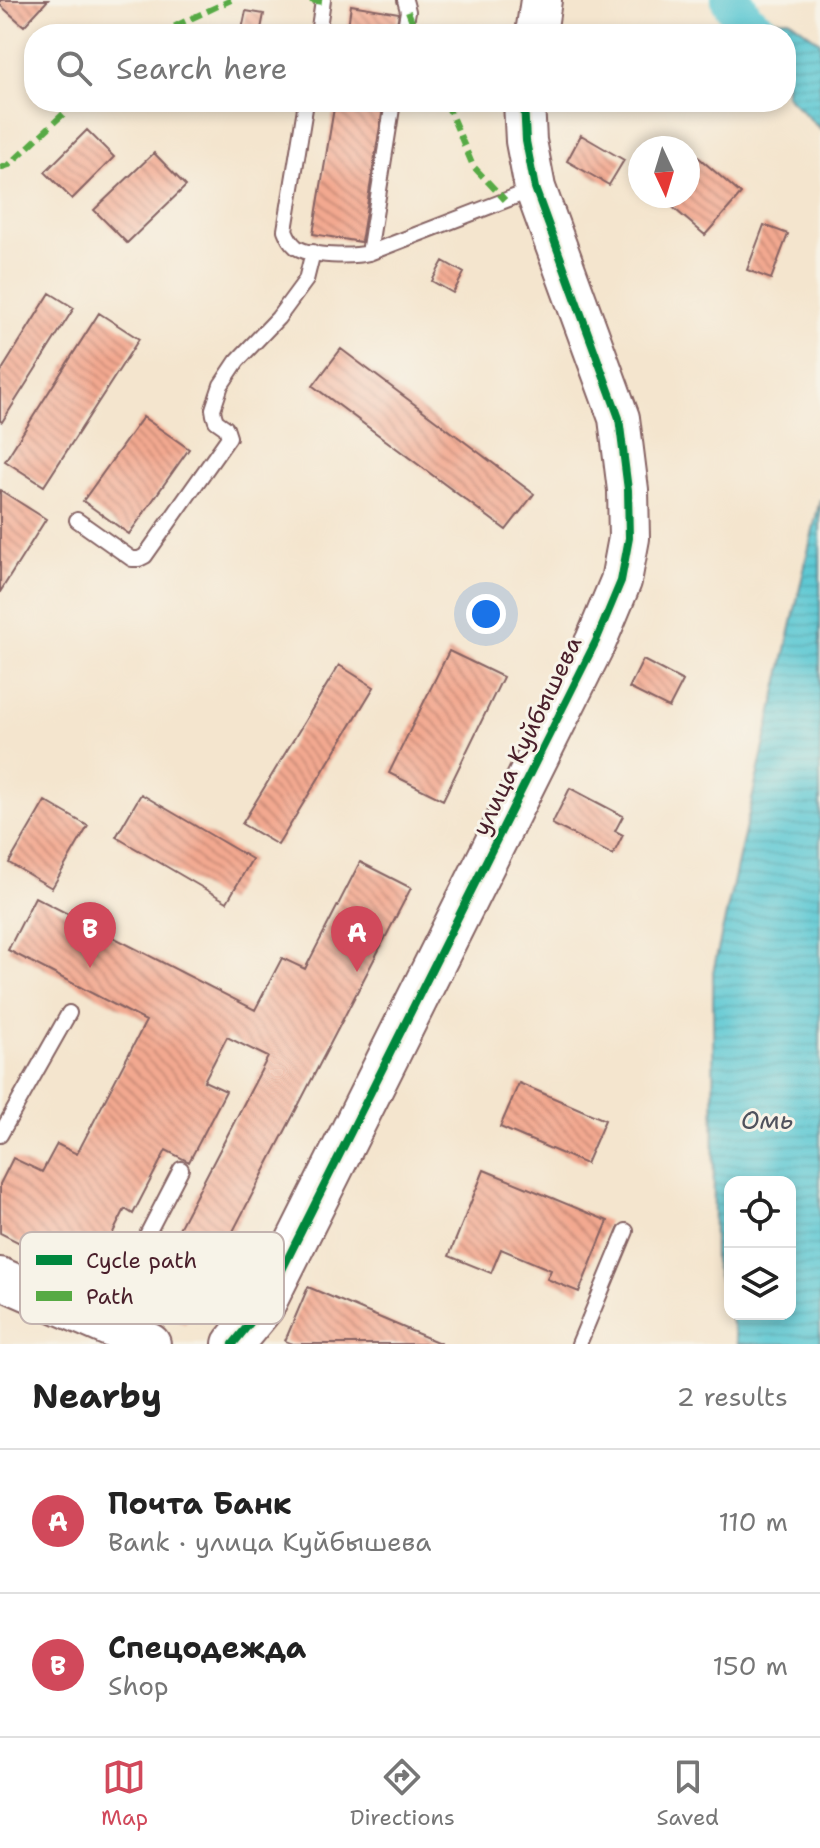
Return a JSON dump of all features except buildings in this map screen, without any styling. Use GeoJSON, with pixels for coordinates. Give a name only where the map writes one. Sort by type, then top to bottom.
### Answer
{"type":"FeatureCollection","features":[{"type":"Feature","properties":{"kind":"street"},"geometry":{"type":"LineString","coordinates":[[537,24],[541,0]]}},
{"type":"Feature","properties":{"kind":"street","name":"улица Куйбышева"},"geometry":{"type":"LineString","coordinates":[[284,1266],[596,641],[621,581],[629,538],[628,490],[619,418],[535,188],[526,141],[525,112]]}},
{"type":"Feature","properties":{"kind":"street"},"geometry":{"type":"LineString","coordinates":[[0,1278],[20,1287]]}},
{"type":"Feature","properties":{"kind":"street"},"geometry":{"type":"LineString","coordinates":[[103,1324],[150,1344]]}},
{"type":"Feature","properties":{"kind":"street","name":"улица Куйбышева"},"geometry":{"type":"LineString","coordinates":[[233,1344],[249,1324]]}},
{"type":"Feature","properties":{"kind":"lane"},"geometry":{"type":"LineString","coordinates":[[319,24],[323,0]]}},
{"type":"Feature","properties":{"kind":"lane"},"geometry":{"type":"LineString","coordinates":[[405,0],[408,11],[406,24]]}},
{"type":"Feature","properties":{"kind":"lane"},"geometry":{"type":"LineString","coordinates":[[304,112],[285,230],[290,241],[299,249],[354,257],[535,188]]}},
{"type":"Feature","properties":{"kind":"lane"},"geometry":{"type":"LineString","coordinates":[[369,253],[391,112]]}},
{"type":"Feature","properties":{"kind":"lane"},"geometry":{"type":"LineString","coordinates":[[77,520],[132,559],[145,556],[229,437],[226,428],[216,421],[213,409],[221,385],[237,361],[278,318],[306,280],[313,252]]}},
{"type":"Feature","properties":{"kind":"lane"},"geometry":{"type":"LineString","coordinates":[[0,1135],[69,1013]]}},
{"type":"Feature","properties":{"kind":"lane"},"geometry":{"type":"LineString","coordinates":[[148,1232],[181,1169]]}},
{"type":"Feature","properties":{"kind":"lane"},"geometry":{"type":"LineString","coordinates":[[579,1344],[626,1231]]}},
{"type":"Feature","properties":{"kind":"water"},"geometry":{"type":"Polygon","coordinates":[[[789,19],[796,24],[744,24],[744,21],[789,19]]]}},
{"type":"Feature","properties":{"kind":"water"},"geometry":{"type":"Polygon","coordinates":[[[796,24],[820,42],[820,129],[796,105],[796,24]]]}},
{"type":"Feature","properties":{"kind":"water","name":"Омь"},"geometry":{"type":"Polygon","coordinates":[[[820,499],[820,1344],[738,1344],[731,1320],[796,1320],[796,1176],[724,1176],[724,1296],[714,1261],[713,972],[820,499]]]}},
{"type":"Feature","properties":{"kind":"waterway"},"geometry":{"type":"LineString","coordinates":[[732,0],[748,24]]}},
{"type":"Feature","properties":{"kind":"marked path"},"geometry":{"type":"LineString","coordinates":[[179,24],[231,0]]}},
{"type":"Feature","properties":{"kind":"marked path"},"geometry":{"type":"LineString","coordinates":[[310,0],[323,2]]}},
{"type":"Feature","properties":{"kind":"marked path"},"geometry":{"type":"LineString","coordinates":[[408,11],[413,24]]}},
{"type":"Feature","properties":{"kind":"marked path"},"geometry":{"type":"LineString","coordinates":[[0,168],[9,165],[65,112]]}},
{"type":"Feature","properties":{"kind":"marked path"},"geometry":{"type":"LineString","coordinates":[[450,112],[473,166],[505,200]]}},
{"type":"Feature","properties":{"kind":"cycle path"},"geometry":{"type":"LineString","coordinates":[[284,1266],[596,641],[621,581],[629,538],[628,490],[619,418],[535,188],[526,141],[525,112]]}},
{"type":"Feature","properties":{"kind":"cycle path"},"geometry":{"type":"LineString","coordinates":[[233,1344],[249,1324]]}},
{"type":"Feature","properties":{"kind":"place","name":"Спецодежда"},"geometry":{"type":"Point","coordinates":[90,968]}},
{"type":"Feature","properties":{"kind":"place","name":"Почта Банк"},"geometry":{"type":"Point","coordinates":[357,972]}}]}
